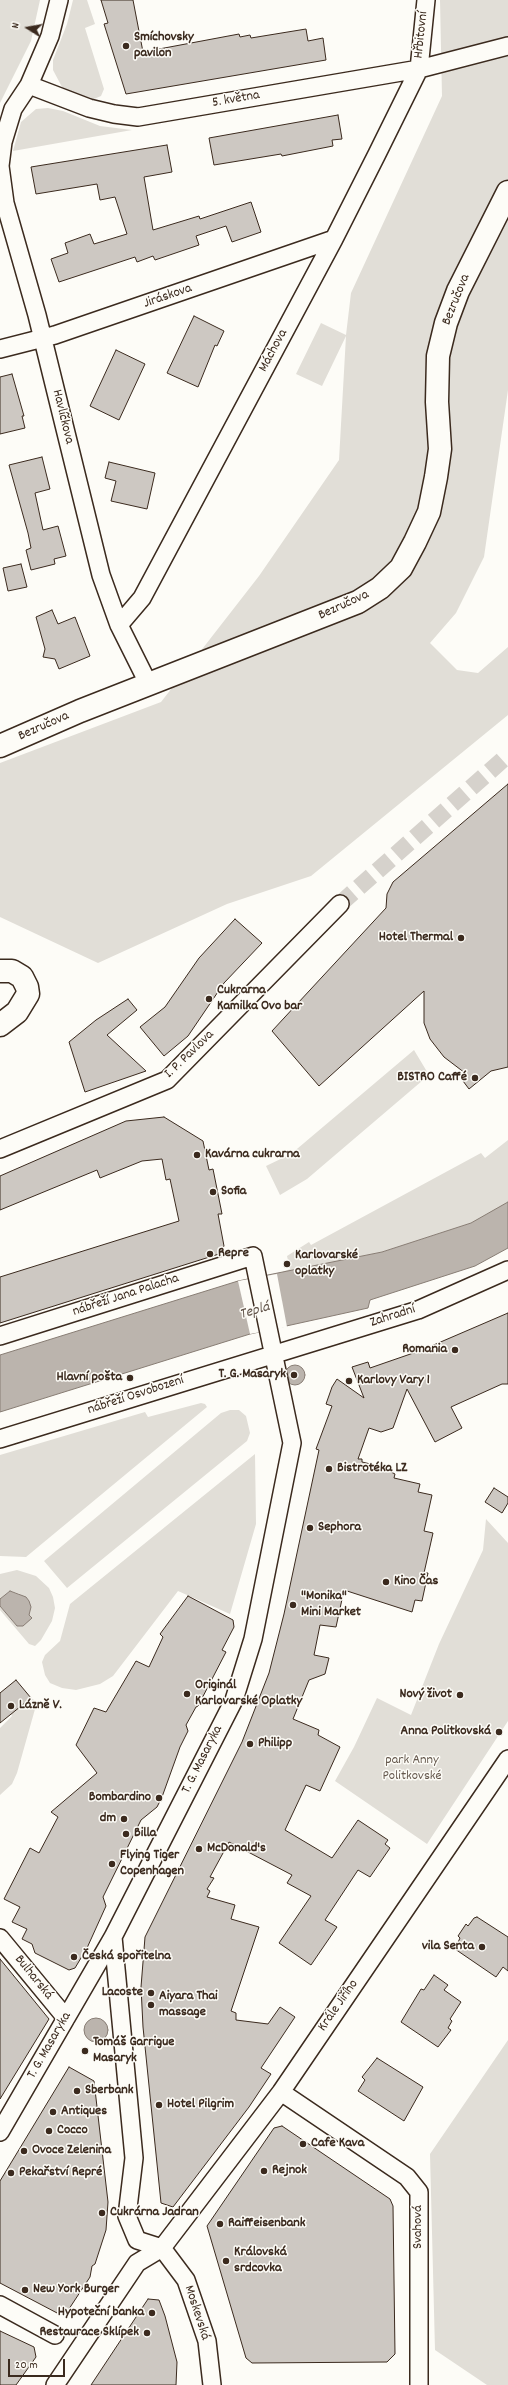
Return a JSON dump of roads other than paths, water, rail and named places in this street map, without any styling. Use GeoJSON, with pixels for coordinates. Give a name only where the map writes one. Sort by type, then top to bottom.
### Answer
{"type":"FeatureCollection","features":[{"type":"Feature","properties":{"kind":"street"},"geometry":{"type":"LineString","coordinates":[[29,84],[50,36],[59,0]]}},
{"type":"Feature","properties":{"kind":"street","name":"Hřbitovní"},"geometry":{"type":"LineString","coordinates":[[418,69],[426,0]]}},
{"type":"Feature","properties":{"kind":"street","name":"5. května"},"geometry":{"type":"LineString","coordinates":[[29,84],[89,108],[114,114],[138,117],[418,69],[508,46]]}},
{"type":"Feature","properties":{"kind":"street","name":"Máchova"},"geometry":{"type":"LineString","coordinates":[[119,625],[142,598],[334,240],[418,69]]}},
{"type":"Feature","properties":{"kind":"street","name":"Havlíčkova"},"geometry":{"type":"LineString","coordinates":[[29,84],[13,109],[3,142],[0,166],[5,203],[42,338],[101,575],[119,625],[149,685]]}},
{"type":"Feature","properties":{"kind":"street","name":"Bezručova"},"geometry":{"type":"LineString","coordinates":[[0,746],[80,711],[358,602],[380,588],[401,568],[416,542],[429,512],[436,477],[440,449],[437,402],[438,356],[446,323],[458,292],[508,192]]}},
{"type":"Feature","properties":{"kind":"street","name":"Jiráskova"},"geometry":{"type":"LineString","coordinates":[[0,349],[42,338],[334,240]]}},
{"type":"Feature","properties":{"kind":"street","name":"I. P. Pavlova"},"geometry":{"type":"LineString","coordinates":[[0,1149],[167,1080],[340,904]]}},
{"type":"Feature","properties":{"kind":"street"},"geometry":{"type":"LineString","coordinates":[[0,971],[12,971],[22,977],[27,987],[28,994],[17,1012],[0,1025]]}},
{"type":"Feature","properties":{"kind":"street","name":"T. G. Masaryka"},"geometry":{"type":"LineString","coordinates":[[0,2132],[113,1937],[234,1700],[253,1639],[292,1443],[253,1256]]}},
{"type":"Feature","properties":{"kind":"street","name":"nábřeží Jana Palacha"},"geometry":{"type":"LineString","coordinates":[[0,1336],[253,1256]]}},
{"type":"Feature","properties":{"kind":"street","name":"Zahradní"},"geometry":{"type":"LineString","coordinates":[[273,1353],[418,1310],[508,1270]]}},
{"type":"Feature","properties":{"kind":"street","name":"nábřeží Osvobození"},"geometry":{"type":"LineString","coordinates":[[0,1439],[273,1353]]}},
{"type":"Feature","properties":{"kind":"street","name":"Krále Jiřího"},"geometry":{"type":"LineString","coordinates":[[162,2248],[281,2092],[508,1759]]}},
{"type":"Feature","properties":{"kind":"street"},"geometry":{"type":"LineString","coordinates":[[113,1937],[134,2158],[127,2216],[137,2240],[162,2248]]}},
{"type":"Feature","properties":{"kind":"street","name":"Bulharská"},"geometry":{"type":"LineString","coordinates":[[0,1938],[66,2018]]}},
{"type":"Feature","properties":{"kind":"street","name":"Svahová"},"geometry":{"type":"LineString","coordinates":[[281,2092],[407,2177],[419,2192],[419,2385]]}},
{"type":"Feature","properties":{"kind":"street"},"geometry":{"type":"LineString","coordinates":[[55,2385],[137,2263],[162,2248]]}},
{"type":"Feature","properties":{"kind":"street","name":"Moskevská"},"geometry":{"type":"LineString","coordinates":[[162,2248],[186,2280],[207,2341],[212,2385]]}},
{"type":"Feature","properties":{"kind":"street"},"geometry":{"type":"LineString","coordinates":[[0,2305],[55,2335]]}},
{"type":"Feature","properties":{"kind":"water","name":"Teplá"},"geometry":{"type":"Polygon","coordinates":[[[508,1202],[508,1248],[475,1266],[370,1300],[368,1308],[250,1334],[0,1412],[0,1355],[238,1281],[382,1252],[471,1223],[508,1202]]]}},
{"type":"Feature","properties":{"kind":"water","name":"T. G. Masaryk"},"geometry":{"type":"Polygon","coordinates":[[[295,1365],[302,1368],[305,1375],[302,1382],[295,1385],[288,1382],[285,1375],[288,1368],[295,1365]]]}},
{"type":"Feature","properties":{"kind":"water"},"geometry":{"type":"Polygon","coordinates":[[[10,1591],[26,1597],[29,1601],[31,1607],[29,1615],[32,1618],[23,1626],[17,1626],[0,1606],[0,1599],[10,1591]]]}},
{"type":"Feature","properties":{"kind":"water"},"geometry":{"type":"Polygon","coordinates":[[[96,2018],[105,2021],[108,2030],[105,2039],[96,2042],[87,2039],[84,2030],[87,2021],[96,2018]]]}},
{"type":"Feature","properties":{"kind":"tunnel"},"geometry":{"type":"LineString","coordinates":[[340,904],[508,755]]}},
{"type":"Feature","properties":{"kind":"place","name":"Smíchovsky pavilon"},"geometry":{"type":"Point","coordinates":[126,46]}},
{"type":"Feature","properties":{"kind":"place","name":"Hotel Thermal"},"geometry":{"type":"Point","coordinates":[461,938]}},
{"type":"Feature","properties":{"kind":"place","name":"Cukrarna Kamilka Ovo bar"},"geometry":{"type":"Point","coordinates":[209,999]}},
{"type":"Feature","properties":{"kind":"place","name":"BISTRO Caffé"},"geometry":{"type":"Point","coordinates":[475,1078]}},
{"type":"Feature","properties":{"kind":"place","name":"Kavárna cukrarna"},"geometry":{"type":"Point","coordinates":[197,1155]}},
{"type":"Feature","properties":{"kind":"place","name":"Sofia"},"geometry":{"type":"Point","coordinates":[213,1192]}},
{"type":"Feature","properties":{"kind":"place","name":"Repre"},"geometry":{"type":"Point","coordinates":[210,1254]}},
{"type":"Feature","properties":{"kind":"place","name":"Karlovarské oplatky"},"geometry":{"type":"Point","coordinates":[287,1264]}},
{"type":"Feature","properties":{"kind":"place","name":"Romania"},"geometry":{"type":"Point","coordinates":[455,1350]}},
{"type":"Feature","properties":{"kind":"place","name":"T. G. Masaryk"},"geometry":{"type":"Point","coordinates":[294,1375]}},
{"type":"Feature","properties":{"kind":"place","name":"Hlavní pošta"},"geometry":{"type":"Point","coordinates":[130,1378]}},
{"type":"Feature","properties":{"kind":"place","name":"Karlovy Vary 1"},"geometry":{"type":"Point","coordinates":[349,1381]}},
{"type":"Feature","properties":{"kind":"place","name":"Bistrotéka LZ"},"geometry":{"type":"Point","coordinates":[329,1469]}},
{"type":"Feature","properties":{"kind":"place","name":"Sephora"},"geometry":{"type":"Point","coordinates":[310,1528]}},
{"type":"Feature","properties":{"kind":"place","name":"Kino Čas"},"geometry":{"type":"Point","coordinates":[386,1582]}},
{"type":"Feature","properties":{"kind":"place","name":"\"Monika\" Mini Market"},"geometry":{"type":"Point","coordinates":[293,1605]}},
{"type":"Feature","properties":{"kind":"place","name":"Originál Karlovarské Oplatky"},"geometry":{"type":"Point","coordinates":[187,1694]}},
{"type":"Feature","properties":{"kind":"place","name":"Nový život"},"geometry":{"type":"Point","coordinates":[460,1695]}},
{"type":"Feature","properties":{"kind":"place","name":"Lázně V."},"geometry":{"type":"Point","coordinates":[11,1706]}},
{"type":"Feature","properties":{"kind":"place","name":"Anna Politkovská"},"geometry":{"type":"Point","coordinates":[499,1732]}},
{"type":"Feature","properties":{"kind":"place","name":"Philipp"},"geometry":{"type":"Point","coordinates":[250,1744]}},
{"type":"Feature","properties":{"kind":"place","name":"Bombardino"},"geometry":{"type":"Point","coordinates":[159,1798]}},
{"type":"Feature","properties":{"kind":"place","name":"dm"},"geometry":{"type":"Point","coordinates":[124,1819]}},
{"type":"Feature","properties":{"kind":"place","name":"Billa"},"geometry":{"type":"Point","coordinates":[126,1834]}},
{"type":"Feature","properties":{"kind":"place","name":"McDonald's"},"geometry":{"type":"Point","coordinates":[199,1849]}},
{"type":"Feature","properties":{"kind":"place","name":"Flying Tiger Copenhagen"},"geometry":{"type":"Point","coordinates":[112,1864]}},
{"type":"Feature","properties":{"kind":"place","name":"vila Senta"},"geometry":{"type":"Point","coordinates":[482,1947]}},
{"type":"Feature","properties":{"kind":"place","name":"Česká spořitelna"},"geometry":{"type":"Point","coordinates":[74,1957]}},
{"type":"Feature","properties":{"kind":"place","name":"Lacoste"},"geometry":{"type":"Point","coordinates":[151,1993]}},
{"type":"Feature","properties":{"kind":"place","name":"Aiyara Thai massage"},"geometry":{"type":"Point","coordinates":[151,2005]}},
{"type":"Feature","properties":{"kind":"place","name":"Tomáš Garrigue Masaryk"},"geometry":{"type":"Point","coordinates":[85,2051]}},
{"type":"Feature","properties":{"kind":"place","name":"Sberbank"},"geometry":{"type":"Point","coordinates":[77,2091]}},
{"type":"Feature","properties":{"kind":"place","name":"Hotel Pilgrim"},"geometry":{"type":"Point","coordinates":[159,2105]}},
{"type":"Feature","properties":{"kind":"place","name":"Antiques"},"geometry":{"type":"Point","coordinates":[53,2112]}},
{"type":"Feature","properties":{"kind":"place","name":"Cocco"},"geometry":{"type":"Point","coordinates":[49,2131]}},
{"type":"Feature","properties":{"kind":"place","name":"Cafe Kava"},"geometry":{"type":"Point","coordinates":[303,2144]}},
{"type":"Feature","properties":{"kind":"place","name":"Ovoce Zelenina"},"geometry":{"type":"Point","coordinates":[24,2151]}},
{"type":"Feature","properties":{"kind":"place","name":"Rejnok"},"geometry":{"type":"Point","coordinates":[264,2171]}},
{"type":"Feature","properties":{"kind":"place","name":"Pekařství Repré"},"geometry":{"type":"Point","coordinates":[11,2173]}},
{"type":"Feature","properties":{"kind":"place","name":"Cukrárna Jadran"},"geometry":{"type":"Point","coordinates":[102,2213]}},
{"type":"Feature","properties":{"kind":"place","name":"Raiffeisenbank"},"geometry":{"type":"Point","coordinates":[220,2224]}},
{"type":"Feature","properties":{"kind":"place","name":"Královská srdcovka"},"geometry":{"type":"Point","coordinates":[226,2261]}},
{"type":"Feature","properties":{"kind":"place","name":"New York Burger"},"geometry":{"type":"Point","coordinates":[25,2290]}},
{"type":"Feature","properties":{"kind":"place","name":"Hypoteční banka"},"geometry":{"type":"Point","coordinates":[152,2313]}},
{"type":"Feature","properties":{"kind":"place","name":"Restaurace Sklípek"},"geometry":{"type":"Point","coordinates":[147,2333]}},
{"type":"Feature","properties":{"kind":"park label","name":"park Anny Politkovské"},"geometry":{"type":"Point","coordinates":[412,1770]}}]}
